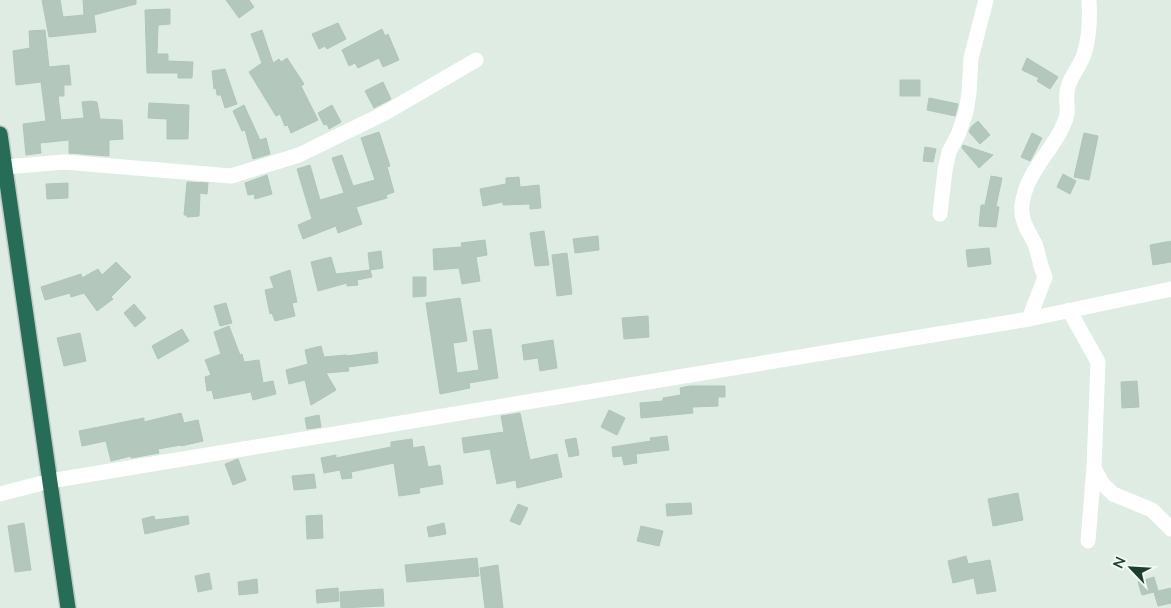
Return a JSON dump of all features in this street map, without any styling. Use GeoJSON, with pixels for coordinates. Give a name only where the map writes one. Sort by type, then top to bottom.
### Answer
{"type":"FeatureCollection","features":[{"type":"Feature","properties":{"kind":"highway"},"geometry":{"type":"LineString","coordinates":[[0,134],[68,608]]}},
{"type":"Feature","properties":{"kind":"street"},"geometry":{"type":"LineString","coordinates":[[940,214],[944,170],[949,152],[958,135],[966,112],[971,58],[986,0]]}},
{"type":"Feature","properties":{"kind":"street"},"geometry":{"type":"LineString","coordinates":[[1029,318],[1046,277],[1026,227],[1021,207],[1032,174],[1066,120],[1066,94],[1084,56],[1088,37],[1089,0]]}},
{"type":"Feature","properties":{"kind":"street"},"geometry":{"type":"LineString","coordinates":[[5,167],[64,162],[231,176],[274,164],[308,150],[385,113],[476,60]]}},
{"type":"Feature","properties":{"kind":"street"},"geometry":{"type":"LineString","coordinates":[[0,494],[50,481],[1029,318],[1171,289]]}},
{"type":"Feature","properties":{"kind":"street"},"geometry":{"type":"LineString","coordinates":[[1069,310],[1098,362],[1094,467],[1088,541]]}},
{"type":"Feature","properties":{"kind":"street"},"geometry":{"type":"LineString","coordinates":[[1094,467],[1102,483],[1113,494],[1152,510],[1171,529]]}},
{"type":"Feature","properties":{"kind":"building"},"geometry":{"type":"Polygon","coordinates":[[[42,0],[60,0],[63,17],[84,15],[83,0],[136,0],[136,4],[94,15],[96,32],[49,37],[42,0]]]}},
{"type":"Feature","properties":{"kind":"building"},"geometry":{"type":"Polygon","coordinates":[[[226,0],[249,0],[254,7],[239,18],[226,0]]]}},
{"type":"Feature","properties":{"kind":"building"},"geometry":{"type":"Polygon","coordinates":[[[170,9],[170,24],[158,25],[157,54],[168,54],[168,61],[193,62],[192,78],[178,78],[178,73],[147,73],[145,10],[170,9]]]}},
{"type":"Feature","properties":{"kind":"building"},"geometry":{"type":"Polygon","coordinates":[[[338,23],[346,39],[327,49],[325,46],[319,49],[312,34],[338,23]]]}},
{"type":"Feature","properties":{"kind":"building"},"geometry":{"type":"Polygon","coordinates":[[[382,29],[385,36],[388,34],[399,60],[383,67],[379,58],[358,68],[355,63],[349,66],[342,50],[382,29]]]}},
{"type":"Feature","properties":{"kind":"building"},"geometry":{"type":"Polygon","coordinates":[[[45,30],[49,67],[69,65],[71,85],[64,85],[64,96],[58,96],[61,120],[84,118],[82,102],[91,101],[97,102],[100,119],[122,120],[123,139],[109,140],[109,156],[69,153],[69,140],[40,143],[41,153],[26,155],[23,124],[46,121],[41,82],[16,85],[13,51],[30,48],[29,31],[45,30]]]}},
{"type":"Feature","properties":{"kind":"building"},"geometry":{"type":"Polygon","coordinates":[[[262,30],[273,63],[279,59],[281,62],[287,58],[304,84],[301,86],[318,120],[291,133],[288,125],[285,126],[280,114],[276,116],[249,72],[262,63],[251,34],[262,30]]]}},
{"type":"Feature","properties":{"kind":"building"},"geometry":{"type":"Polygon","coordinates":[[[1027,58],[1058,77],[1050,89],[1037,81],[1039,78],[1022,70],[1027,58]]]}},
{"type":"Feature","properties":{"kind":"building"},"geometry":{"type":"Polygon","coordinates":[[[225,69],[237,104],[225,108],[221,95],[217,95],[216,88],[214,89],[212,71],[225,69]]]}},
{"type":"Feature","properties":{"kind":"building"},"geometry":{"type":"Polygon","coordinates":[[[900,80],[920,80],[920,96],[900,96],[900,80]]]}},
{"type":"Feature","properties":{"kind":"building"},"geometry":{"type":"Polygon","coordinates":[[[383,82],[391,99],[374,108],[365,91],[383,82]]]}},
{"type":"Feature","properties":{"kind":"building"},"geometry":{"type":"Polygon","coordinates":[[[929,98],[958,104],[955,116],[927,110],[929,98]]]}},
{"type":"Feature","properties":{"kind":"building"},"geometry":{"type":"Polygon","coordinates":[[[149,103],[189,105],[188,139],[167,139],[167,119],[148,118],[149,103]]]}},
{"type":"Feature","properties":{"kind":"building"},"geometry":{"type":"Polygon","coordinates":[[[244,105],[260,140],[266,138],[270,154],[253,159],[245,130],[242,131],[233,111],[244,105]]]}},
{"type":"Feature","properties":{"kind":"building"},"geometry":{"type":"Polygon","coordinates":[[[332,105],[341,122],[329,129],[327,124],[324,125],[318,113],[332,105]]]}},
{"type":"Feature","properties":{"kind":"building"},"geometry":{"type":"Polygon","coordinates":[[[978,121],[990,135],[980,144],[969,132],[971,127],[978,121]]]}},
{"type":"Feature","properties":{"kind":"building"},"geometry":{"type":"Polygon","coordinates":[[[379,132],[390,166],[387,167],[394,192],[386,195],[387,198],[356,207],[362,224],[338,233],[336,226],[303,239],[298,225],[312,219],[297,169],[310,165],[320,200],[344,193],[332,158],[342,155],[353,186],[375,180],[361,138],[379,132]]]}},
{"type":"Feature","properties":{"kind":"building"},"geometry":{"type":"Polygon","coordinates":[[[1032,133],[1042,138],[1030,161],[1021,157],[1032,133]]]}},
{"type":"Feature","properties":{"kind":"building"},"geometry":{"type":"Polygon","coordinates":[[[1084,133],[1098,136],[1089,180],[1074,177],[1084,133]]]}},
{"type":"Feature","properties":{"kind":"building"},"geometry":{"type":"Polygon","coordinates":[[[963,145],[993,155],[979,168],[962,148],[963,145]]]}},
{"type":"Feature","properties":{"kind":"building"},"geometry":{"type":"Polygon","coordinates":[[[925,147],[936,149],[933,162],[923,161],[925,147]]]}},
{"type":"Feature","properties":{"kind":"building"},"geometry":{"type":"Polygon","coordinates":[[[1063,174],[1076,181],[1070,194],[1057,187],[1063,174]]]}},
{"type":"Feature","properties":{"kind":"building"},"geometry":{"type":"Polygon","coordinates":[[[267,175],[272,194],[255,199],[254,194],[248,195],[245,183],[267,175]]]}},
{"type":"Feature","properties":{"kind":"building"},"geometry":{"type":"Polygon","coordinates":[[[991,176],[1002,178],[996,206],[999,207],[996,227],[979,226],[981,205],[985,205],[991,176]]]}},
{"type":"Feature","properties":{"kind":"building"},"geometry":{"type":"Polygon","coordinates":[[[519,177],[520,187],[539,185],[541,208],[530,209],[530,204],[503,205],[503,202],[483,206],[480,189],[506,184],[506,178],[519,177]]]}},
{"type":"Feature","properties":{"kind":"building"},"geometry":{"type":"Polygon","coordinates":[[[187,182],[208,183],[207,194],[200,193],[199,216],[187,217],[187,215],[184,215],[187,182]]]}},
{"type":"Feature","properties":{"kind":"building"},"geometry":{"type":"Polygon","coordinates":[[[68,183],[68,198],[47,199],[46,184],[68,183]]]}},
{"type":"Feature","properties":{"kind":"building"},"geometry":{"type":"Polygon","coordinates":[[[544,231],[549,265],[535,266],[530,233],[544,231]]]}},
{"type":"Feature","properties":{"kind":"building"},"geometry":{"type":"Polygon","coordinates":[[[598,236],[599,250],[575,253],[573,239],[598,236]]]}},
{"type":"Feature","properties":{"kind":"building"},"geometry":{"type":"Polygon","coordinates":[[[485,240],[487,255],[476,257],[480,281],[462,284],[459,268],[434,270],[433,249],[462,247],[461,243],[485,240]]]}},
{"type":"Feature","properties":{"kind":"building"},"geometry":{"type":"Polygon","coordinates":[[[1171,241],[1171,262],[1153,265],[1150,245],[1171,241]]]}},
{"type":"Feature","properties":{"kind":"building"},"geometry":{"type":"Polygon","coordinates":[[[989,248],[991,264],[968,267],[966,250],[989,248]]]}},
{"type":"Feature","properties":{"kind":"building"},"geometry":{"type":"Polygon","coordinates":[[[381,251],[383,268],[370,270],[368,253],[381,251]]]}},
{"type":"Feature","properties":{"kind":"building"},"geometry":{"type":"Polygon","coordinates":[[[567,253],[572,294],[557,296],[552,255],[567,253]]]}},
{"type":"Feature","properties":{"kind":"building"},"geometry":{"type":"Polygon","coordinates":[[[331,257],[336,274],[370,270],[372,277],[357,280],[358,285],[347,286],[347,283],[318,291],[311,262],[331,257]]]}},
{"type":"Feature","properties":{"kind":"building"},"geometry":{"type":"Polygon","coordinates":[[[116,262],[131,277],[111,297],[113,299],[97,311],[84,293],[71,297],[70,293],[45,300],[41,287],[81,274],[82,278],[98,269],[102,275],[116,262]]]}},
{"type":"Feature","properties":{"kind":"building"},"geometry":{"type":"Polygon","coordinates":[[[290,270],[297,302],[292,303],[295,316],[275,321],[272,313],[270,314],[265,290],[274,288],[270,277],[290,270]]]}},
{"type":"Feature","properties":{"kind":"building"},"geometry":{"type":"Polygon","coordinates":[[[413,277],[426,277],[426,296],[413,297],[413,277]]]}},
{"type":"Feature","properties":{"kind":"building"},"geometry":{"type":"Polygon","coordinates":[[[460,298],[467,341],[453,343],[457,373],[479,370],[473,331],[491,329],[498,378],[469,383],[470,388],[440,394],[426,303],[460,298]]]}},
{"type":"Feature","properties":{"kind":"building"},"geometry":{"type":"Polygon","coordinates":[[[226,303],[232,323],[220,326],[214,306],[226,303]]]}},
{"type":"Feature","properties":{"kind":"building"},"geometry":{"type":"Polygon","coordinates":[[[134,304],[146,318],[135,327],[124,313],[134,304]]]}},
{"type":"Feature","properties":{"kind":"building"},"geometry":{"type":"Polygon","coordinates":[[[648,316],[649,337],[624,339],[622,318],[648,316]]]}},
{"type":"Feature","properties":{"kind":"building"},"geometry":{"type":"Polygon","coordinates":[[[229,326],[244,362],[259,360],[263,383],[273,381],[276,394],[253,400],[251,392],[214,399],[212,390],[207,391],[205,377],[211,375],[205,360],[221,354],[214,332],[229,326]]]}},
{"type":"Feature","properties":{"kind":"building"},"geometry":{"type":"Polygon","coordinates":[[[182,329],[189,341],[158,359],[152,346],[182,329]]]}},
{"type":"Feature","properties":{"kind":"building"},"geometry":{"type":"Polygon","coordinates":[[[80,333],[86,361],[64,366],[57,338],[80,333]]]}},
{"type":"Feature","properties":{"kind":"building"},"geometry":{"type":"Polygon","coordinates":[[[553,340],[557,368],[540,371],[538,358],[524,360],[522,345],[553,340]]]}},
{"type":"Feature","properties":{"kind":"building"},"geometry":{"type":"Polygon","coordinates":[[[321,346],[324,357],[377,352],[378,363],[348,367],[349,371],[326,373],[336,390],[311,405],[305,380],[289,384],[286,370],[308,364],[305,350],[321,346]]]}},
{"type":"Feature","properties":{"kind":"building"},"geometry":{"type":"Polygon","coordinates":[[[1137,381],[1139,407],[1122,408],[1121,382],[1137,381]]]}},
{"type":"Feature","properties":{"kind":"building"},"geometry":{"type":"Polygon","coordinates":[[[690,386],[725,386],[725,397],[718,397],[718,406],[692,407],[693,413],[641,418],[640,403],[663,401],[663,398],[681,395],[680,388],[690,386]]]}},
{"type":"Feature","properties":{"kind":"building"},"geometry":{"type":"Polygon","coordinates":[[[609,410],[625,418],[617,435],[601,427],[609,410]]]}},
{"type":"Feature","properties":{"kind":"building"},"geometry":{"type":"Polygon","coordinates":[[[181,413],[184,423],[198,420],[203,441],[158,449],[159,453],[131,458],[131,456],[111,461],[106,441],[82,446],[79,431],[144,418],[144,422],[181,413]]]}},
{"type":"Feature","properties":{"kind":"building"},"geometry":{"type":"Polygon","coordinates":[[[520,413],[530,460],[557,454],[562,477],[517,488],[516,480],[497,484],[490,449],[464,453],[462,438],[504,432],[501,416],[520,413]]]}},
{"type":"Feature","properties":{"kind":"building"},"geometry":{"type":"Polygon","coordinates":[[[319,415],[321,427],[307,429],[305,418],[319,415]]]}},
{"type":"Feature","properties":{"kind":"building"},"geometry":{"type":"Polygon","coordinates":[[[667,436],[669,450],[636,454],[637,463],[624,465],[622,456],[613,457],[612,447],[651,441],[650,438],[667,436]]]}},
{"type":"Feature","properties":{"kind":"building"},"geometry":{"type":"Polygon","coordinates":[[[576,438],[579,455],[569,457],[565,440],[576,438]]]}},
{"type":"Feature","properties":{"kind":"building"},"geometry":{"type":"Polygon","coordinates":[[[412,439],[413,448],[424,446],[428,467],[440,465],[443,484],[419,488],[420,493],[399,496],[394,463],[351,472],[352,478],[342,479],[340,470],[324,473],[321,458],[336,455],[336,458],[391,447],[391,442],[412,439]]]}},
{"type":"Feature","properties":{"kind":"building"},"geometry":{"type":"Polygon","coordinates":[[[238,459],[246,480],[233,485],[225,464],[238,459]]]}},
{"type":"Feature","properties":{"kind":"building"},"geometry":{"type":"Polygon","coordinates":[[[314,474],[316,488],[294,490],[292,476],[314,474]]]}},
{"type":"Feature","properties":{"kind":"building"},"geometry":{"type":"Polygon","coordinates":[[[1018,493],[1023,520],[993,526],[988,499],[1018,493]]]}},
{"type":"Feature","properties":{"kind":"building"},"geometry":{"type":"Polygon","coordinates":[[[691,503],[692,514],[667,516],[666,504],[691,503]]]}},
{"type":"Feature","properties":{"kind":"building"},"geometry":{"type":"Polygon","coordinates":[[[518,504],[528,508],[520,525],[510,521],[518,504]]]}},
{"type":"Feature","properties":{"kind":"building"},"geometry":{"type":"Polygon","coordinates":[[[322,515],[323,538],[307,539],[306,516],[322,515]]]}},
{"type":"Feature","properties":{"kind":"building"},"geometry":{"type":"Polygon","coordinates":[[[154,516],[155,520],[188,516],[189,524],[145,534],[142,519],[154,516]]]}},
{"type":"Feature","properties":{"kind":"building"},"geometry":{"type":"Polygon","coordinates":[[[24,523],[31,570],[15,572],[8,526],[24,523]]]}},
{"type":"Feature","properties":{"kind":"building"},"geometry":{"type":"Polygon","coordinates":[[[444,523],[446,534],[429,537],[427,527],[444,523]]]}},
{"type":"Feature","properties":{"kind":"building"},"geometry":{"type":"Polygon","coordinates":[[[641,526],[663,531],[659,546],[637,541],[641,526]]]}},
{"type":"Feature","properties":{"kind":"building"},"geometry":{"type":"Polygon","coordinates":[[[966,556],[968,564],[990,560],[996,591],[977,594],[974,578],[953,583],[948,561],[966,556]]]}},
{"type":"Feature","properties":{"kind":"building"},"geometry":{"type":"Polygon","coordinates":[[[477,558],[479,576],[407,582],[405,565],[477,558]]]}},
{"type":"Feature","properties":{"kind":"building"},"geometry":{"type":"Polygon","coordinates":[[[498,565],[503,608],[485,608],[480,568],[498,565]]]}},
{"type":"Feature","properties":{"kind":"building"},"geometry":{"type":"Polygon","coordinates":[[[209,573],[212,589],[198,592],[195,576],[209,573]]]}},
{"type":"Feature","properties":{"kind":"building"},"geometry":{"type":"Polygon","coordinates":[[[1154,577],[1158,591],[1142,595],[1138,582],[1154,577]]]}},
{"type":"Feature","properties":{"kind":"building"},"geometry":{"type":"Polygon","coordinates":[[[257,579],[258,593],[239,595],[238,582],[257,579]]]}},
{"type":"Feature","properties":{"kind":"building"},"geometry":{"type":"Polygon","coordinates":[[[338,588],[339,601],[317,603],[316,590],[338,588]]]}},
{"type":"Feature","properties":{"kind":"building"},"geometry":{"type":"Polygon","coordinates":[[[1171,588],[1171,603],[1158,606],[1154,592],[1171,588]]]}},
{"type":"Feature","properties":{"kind":"building"},"geometry":{"type":"Polygon","coordinates":[[[383,589],[384,606],[341,608],[340,592],[383,589]]]}}]}
